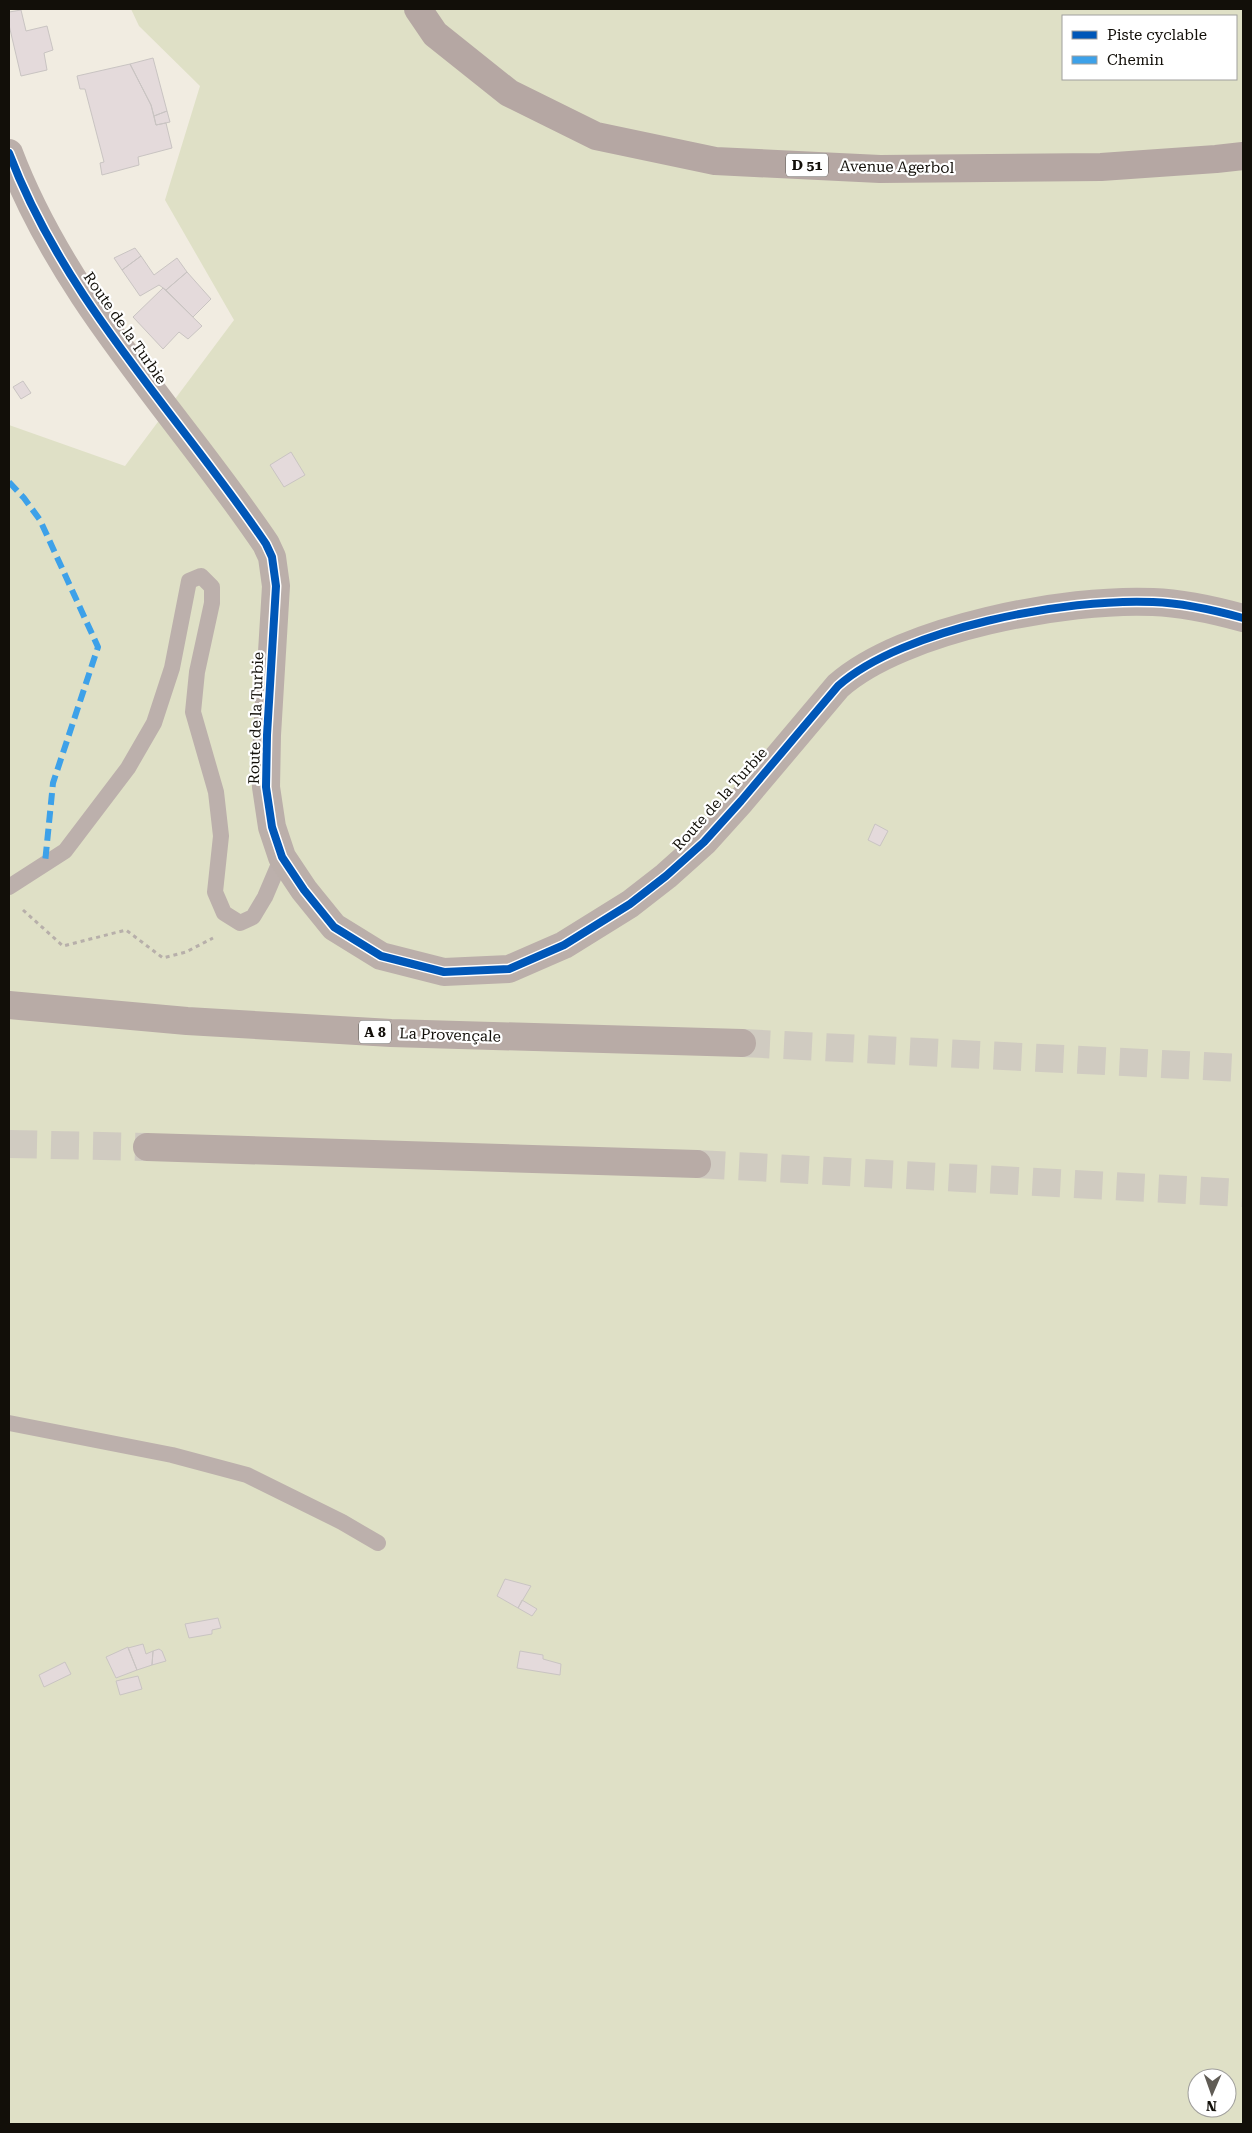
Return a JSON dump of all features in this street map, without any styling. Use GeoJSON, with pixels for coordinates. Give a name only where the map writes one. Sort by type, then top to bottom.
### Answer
{"type":"FeatureCollection","features":[{"type":"Feature","properties":{"kind":"highway","name":"La Provençale"},"geometry":{"type":"LineString","coordinates":[[9,1005],[187,1021],[391,1033],[742,1043]]}},
{"type":"Feature","properties":{"kind":"highway"},"geometry":{"type":"LineString","coordinates":[[147,1147],[697,1164]]}},
{"type":"Feature","properties":{"kind":"main road","name":"Avenue Agerbol"},"geometry":{"type":"LineString","coordinates":[[418,9],[435,34],[509,93],[596,136],[715,161],[880,169],[1082,167],[1243,156]]}},
{"type":"Feature","properties":{"kind":"main road","name":"Route de la Turbie"},"geometry":{"type":"LineString","coordinates":[[9,153],[35,214],[58,256],[88,302],[266,544],[272,557],[276,586],[267,735],[266,787],[272,827],[282,857],[304,890],[334,927],[381,956],[444,972],[509,969],[564,945],[630,904],[666,876],[704,842],[838,686],[853,672],[890,652],[952,631],[1035,612],[1078,605],[1122,601],[1156,602],[1208,610],[1243,618]]}},
{"type":"Feature","properties":{"kind":"lane"},"geometry":{"type":"LineString","coordinates":[[14,883],[65,850],[128,768],[154,723],[169,677],[189,581],[201,576],[212,587],[212,603],[197,672],[193,712],[216,792],[221,836],[215,892],[224,913],[240,924],[253,917],[282,857]]}},
{"type":"Feature","properties":{"kind":"lane"},"geometry":{"type":"LineString","coordinates":[[9,1423],[172,1455],[247,1475],[342,1522],[378,1543]]}},
{"type":"Feature","properties":{"kind":"path"},"geometry":{"type":"LineString","coordinates":[[14,883],[22,909],[63,946],[126,930],[163,958],[186,952],[240,924]]}},
{"type":"Feature","properties":{"kind":"green space"},"geometry":{"type":"Polygon","coordinates":[[[131,9],[1243,9],[1243,2124],[9,2124],[9,425],[125,466],[234,320],[165,200],[200,86],[139,26],[131,9]]]}},
{"type":"Feature","properties":{"kind":"building"},"geometry":{"type":"Polygon","coordinates":[[[21,10],[26,31],[47,26],[53,50],[44,53],[47,70],[21,76],[9,25],[9,12],[21,10]]]}},
{"type":"Feature","properties":{"kind":"building"},"geometry":{"type":"Polygon","coordinates":[[[153,58],[167,111],[154,116],[151,105],[130,64],[153,58]]]}},
{"type":"Feature","properties":{"kind":"building"},"geometry":{"type":"Polygon","coordinates":[[[130,64],[151,105],[156,125],[166,123],[172,148],[138,157],[139,165],[102,175],[100,163],[104,162],[103,158],[85,89],[80,89],[77,76],[130,64]]]}},
{"type":"Feature","properties":{"kind":"building"},"geometry":{"type":"Polygon","coordinates":[[[167,111],[170,122],[156,125],[154,116],[167,111]]]}},
{"type":"Feature","properties":{"kind":"building"},"geometry":{"type":"Polygon","coordinates":[[[135,248],[141,256],[122,270],[114,258],[135,248]]]}},
{"type":"Feature","properties":{"kind":"building"},"geometry":{"type":"Polygon","coordinates":[[[141,256],[154,275],[177,258],[187,272],[166,290],[159,285],[140,296],[122,270],[141,256]]]}},
{"type":"Feature","properties":{"kind":"building"},"geometry":{"type":"Polygon","coordinates":[[[187,272],[211,299],[193,317],[166,290],[187,272]]]}},
{"type":"Feature","properties":{"kind":"building"},"geometry":{"type":"Polygon","coordinates":[[[163,288],[202,326],[188,339],[179,332],[163,349],[133,317],[163,288]]]}},
{"type":"Feature","properties":{"kind":"building"},"geometry":{"type":"Polygon","coordinates":[[[23,381],[31,393],[21,399],[13,387],[23,381]]]}},
{"type":"Feature","properties":{"kind":"building"},"geometry":{"type":"Polygon","coordinates":[[[291,452],[305,475],[284,487],[270,465],[291,452]]]}},
{"type":"Feature","properties":{"kind":"building"},"geometry":{"type":"Polygon","coordinates":[[[875,824],[888,831],[880,846],[868,840],[875,824]]]}},
{"type":"Feature","properties":{"kind":"building"},"geometry":{"type":"Polygon","coordinates":[[[505,1579],[531,1586],[518,1608],[497,1596],[505,1579]]]}},
{"type":"Feature","properties":{"kind":"building"},"geometry":{"type":"Polygon","coordinates":[[[522,1600],[537,1609],[532,1616],[518,1608],[522,1600]]]}},
{"type":"Feature","properties":{"kind":"building"},"geometry":{"type":"Polygon","coordinates":[[[218,1618],[221,1628],[212,1630],[212,1634],[189,1638],[185,1624],[218,1618]]]}},
{"type":"Feature","properties":{"kind":"building"},"geometry":{"type":"Polygon","coordinates":[[[143,1644],[146,1654],[153,1651],[152,1665],[137,1670],[128,1648],[143,1644]]]}},
{"type":"Feature","properties":{"kind":"building"},"geometry":{"type":"Polygon","coordinates":[[[128,1647],[137,1670],[116,1678],[106,1657],[128,1647]]]}},
{"type":"Feature","properties":{"kind":"building"},"geometry":{"type":"Polygon","coordinates":[[[159,1649],[162,1651],[166,1661],[152,1665],[153,1651],[159,1649]]]}},
{"type":"Feature","properties":{"kind":"building"},"geometry":{"type":"Polygon","coordinates":[[[520,1651],[543,1655],[543,1659],[561,1664],[560,1675],[517,1668],[520,1651]]]}},
{"type":"Feature","properties":{"kind":"building"},"geometry":{"type":"Polygon","coordinates":[[[65,1662],[71,1674],[44,1687],[39,1675],[65,1662]]]}},
{"type":"Feature","properties":{"kind":"building"},"geometry":{"type":"Polygon","coordinates":[[[138,1676],[142,1689],[120,1695],[116,1681],[138,1676]]]}},
{"type":"Feature","properties":{"kind":"tunnel"},"geometry":{"type":"LineString","coordinates":[[742,1043],[1243,1068]]}},
{"type":"Feature","properties":{"kind":"tunnel"},"geometry":{"type":"LineString","coordinates":[[9,1144],[147,1147]]}},
{"type":"Feature","properties":{"kind":"tunnel"},"geometry":{"type":"LineString","coordinates":[[697,1164],[1243,1193]]}},
{"type":"Feature","properties":{"kind":"marked path"},"geometry":{"type":"LineString","coordinates":[[9,482],[24,498],[40,520],[98,647],[53,783],[45,863]]}},
{"type":"Feature","properties":{"kind":"cycle path"},"geometry":{"type":"LineString","coordinates":[[9,153],[33,207],[61,258],[92,308],[266,544],[272,557],[276,586],[267,735],[266,787],[272,827],[282,857],[304,890],[334,927],[381,956],[444,972],[509,969],[564,945],[630,904],[666,876],[704,842],[838,686],[867,666],[903,648],[944,633],[988,621],[1077,605],[1153,602],[1198,607],[1243,618]]}}]}
